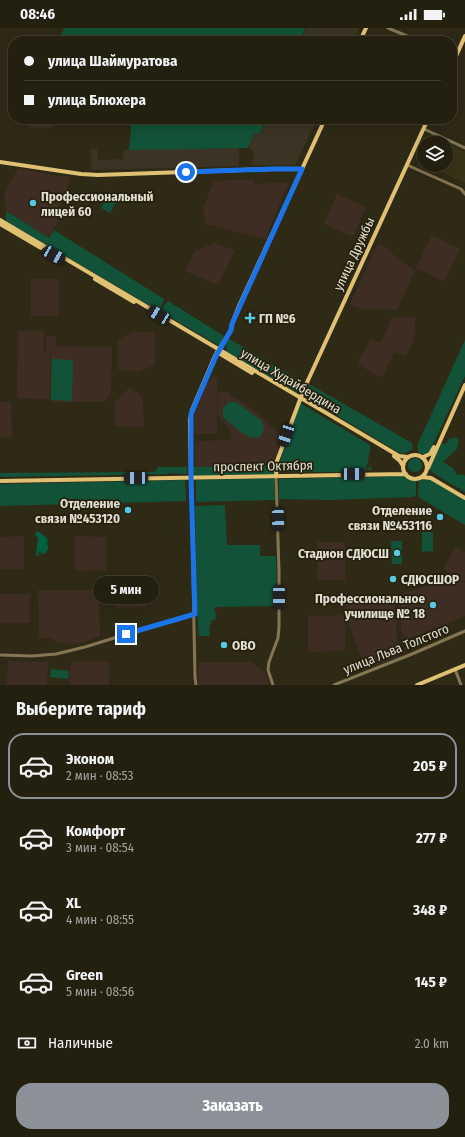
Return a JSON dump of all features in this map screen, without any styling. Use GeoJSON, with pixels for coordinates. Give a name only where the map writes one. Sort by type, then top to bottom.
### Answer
{"type":"FeatureCollection","features":[{"type":"Feature","properties":{"kind":"main road"},"geometry":{"type":"LineString","coordinates":[[457,51],[465,36]]}},
{"type":"Feature","properties":{"kind":"main road"},"geometry":{"type":"LineString","coordinates":[[191,477],[191,414],[218,351],[231,330],[240,306],[323,124]]}},
{"type":"Feature","properties":{"kind":"main road","name":"улица Дружбы"},"geometry":{"type":"LineString","coordinates":[[276,476],[277,461],[300,399],[426,124]]}},
{"type":"Feature","properties":{"kind":"main road"},"geometry":{"type":"LineString","coordinates":[[0,162],[98,176],[302,169]]}},
{"type":"Feature","properties":{"kind":"main road","name":"улица Худайбердина"},"geometry":{"type":"LineString","coordinates":[[0,220],[218,351]]}},
{"type":"Feature","properties":{"kind":"main road","name":"улица Худайбердина"},"geometry":{"type":"LineString","coordinates":[[0,224],[399,456],[408,457]]}},
{"type":"Feature","properties":{"kind":"main road"},"geometry":{"type":"LineString","coordinates":[[423,457],[430,454],[432,451],[465,380]]}},
{"type":"Feature","properties":{"kind":"main road"},"geometry":{"type":"LineString","coordinates":[[422,477],[465,385]]}},
{"type":"Feature","properties":{"kind":"main road","name":"улица Худайбердина"},"geometry":{"type":"LineString","coordinates":[[300,399],[398,458],[403,466]]}},
{"type":"Feature","properties":{"kind":"main road"},"geometry":{"type":"LineString","coordinates":[[393,474],[403,466],[408,457],[416,454],[423,457],[427,462],[427,469],[435,479],[465,497]]}},
{"type":"Feature","properties":{"kind":"main road"},"geometry":{"type":"LineString","coordinates":[[403,466],[409,477],[415,479],[428,477],[435,479]]}},
{"type":"Feature","properties":{"kind":"main road","name":"проспект Октября"},"geometry":{"type":"LineString","coordinates":[[0,481],[406,474]]}},
{"type":"Feature","properties":{"kind":"main road"},"geometry":{"type":"LineString","coordinates":[[417,685],[427,683],[465,665]]}},
{"type":"Feature","properties":{"kind":"street"},"geometry":{"type":"LineString","coordinates":[[388,28],[407,36]]}},
{"type":"Feature","properties":{"kind":"street"},"geometry":{"type":"LineString","coordinates":[[424,129],[465,148]]}},
{"type":"Feature","properties":{"kind":"street"},"geometry":{"type":"LineString","coordinates":[[407,165],[460,189],[465,194]]}},
{"type":"Feature","properties":{"kind":"street"},"geometry":{"type":"LineString","coordinates":[[273,685],[268,670],[268,664],[278,638],[279,627],[276,476]]}},
{"type":"Feature","properties":{"kind":"street"},"geometry":{"type":"LineString","coordinates":[[191,477],[196,685]]}},
{"type":"Feature","properties":{"kind":"street"},"geometry":{"type":"LineString","coordinates":[[0,655],[32,656],[56,654],[85,647],[195,614]]}},
{"type":"Feature","properties":{"kind":"street","name":"улица Льва Толстого"},"geometry":{"type":"LineString","coordinates":[[334,685],[465,632]]}},
{"type":"Feature","properties":{"kind":"street"},"geometry":{"type":"LineString","coordinates":[[455,669],[461,685]]}},
{"type":"Feature","properties":{"kind":"shaded area"},"geometry":{"type":"Polygon","coordinates":[[[306,28],[360,28],[356,36],[303,36],[306,28]]]}},
{"type":"Feature","properties":{"kind":"shaded area"},"geometry":{"type":"Polygon","coordinates":[[[29,124],[55,124],[55,127],[29,129],[29,124]]]}},
{"type":"Feature","properties":{"kind":"shaded area"},"geometry":{"type":"Polygon","coordinates":[[[265,124],[315,124],[295,165],[252,165],[254,152],[249,147],[254,133],[261,133],[265,124]]]}},
{"type":"Feature","properties":{"kind":"shaded area"},"geometry":{"type":"Polygon","coordinates":[[[453,146],[465,151],[465,183],[441,172],[453,172],[453,146]]]}},
{"type":"Feature","properties":{"kind":"shaded area"},"geometry":{"type":"Polygon","coordinates":[[[239,147],[239,166],[91,170],[91,149],[97,149],[98,160],[123,159],[123,150],[239,147]]]}},
{"type":"Feature","properties":{"kind":"shaded area","name":"Профессиональный лицей 60"},"geometry":{"type":"Polygon","coordinates":[[[18,168],[57,176],[70,177],[66,194],[56,211],[59,221],[48,238],[6,211],[4,195],[18,168]]]}},
{"type":"Feature","properties":{"kind":"shaded area"},"geometry":{"type":"Polygon","coordinates":[[[253,179],[254,184],[289,182],[265,239],[206,224],[203,208],[214,181],[253,179]]]}},
{"type":"Feature","properties":{"kind":"shaded area"},"geometry":{"type":"Polygon","coordinates":[[[337,194],[366,207],[353,237],[324,224],[337,194]]]}},
{"type":"Feature","properties":{"kind":"shaded area"},"geometry":{"type":"Polygon","coordinates":[[[432,235],[460,249],[444,282],[416,268],[432,235]]]}},
{"type":"Feature","properties":{"kind":"shaded area"},"geometry":{"type":"Polygon","coordinates":[[[214,243],[235,250],[218,285],[185,271],[195,251],[214,243]]]}},
{"type":"Feature","properties":{"kind":"shaded area"},"geometry":{"type":"Polygon","coordinates":[[[378,243],[389,250],[400,261],[415,270],[397,310],[360,309],[350,304],[378,243]]]}},
{"type":"Feature","properties":{"kind":"shaded area"},"geometry":{"type":"Polygon","coordinates":[[[31,279],[59,279],[59,316],[31,316],[31,279]]]}},
{"type":"Feature","properties":{"kind":"shaded area"},"geometry":{"type":"Polygon","coordinates":[[[392,317],[416,317],[414,325],[416,329],[413,342],[406,356],[394,352],[382,378],[357,364],[371,339],[381,343],[392,317]]]}},
{"type":"Feature","properties":{"kind":"shaded area"},"geometry":{"type":"Polygon","coordinates":[[[18,331],[44,331],[43,352],[50,352],[49,399],[17,398],[18,331]]]}},
{"type":"Feature","properties":{"kind":"shaded area"},"geometry":{"type":"Polygon","coordinates":[[[132,332],[155,332],[155,365],[138,371],[118,370],[118,342],[132,332]]]}},
{"type":"Feature","properties":{"kind":"shaded area"},"geometry":{"type":"Polygon","coordinates":[[[46,336],[56,336],[56,346],[112,347],[111,395],[102,402],[50,402],[51,351],[46,351],[46,336]]]}},
{"type":"Feature","properties":{"kind":"shaded area"},"geometry":{"type":"Polygon","coordinates":[[[214,375],[217,379],[217,434],[194,434],[195,414],[207,383],[214,375]]]}},
{"type":"Feature","properties":{"kind":"shaded area"},"geometry":{"type":"Polygon","coordinates":[[[130,387],[143,397],[144,427],[115,426],[115,402],[130,387]]]}},
{"type":"Feature","properties":{"kind":"shaded area"},"geometry":{"type":"Polygon","coordinates":[[[218,392],[230,393],[230,397],[235,397],[267,421],[273,429],[283,435],[276,457],[274,458],[274,466],[195,467],[195,441],[230,440],[232,432],[218,416],[218,392]]]}},
{"type":"Feature","properties":{"kind":"shaded area"},"geometry":{"type":"Polygon","coordinates":[[[0,402],[11,402],[12,437],[0,437],[0,402]]]}},
{"type":"Feature","properties":{"kind":"shaded area"},"geometry":{"type":"Polygon","coordinates":[[[24,536],[24,569],[0,569],[0,537],[24,536]]]}},
{"type":"Feature","properties":{"kind":"shaded area"},"geometry":{"type":"Polygon","coordinates":[[[75,536],[106,537],[106,571],[75,570],[75,536]]]}},
{"type":"Feature","properties":{"kind":"shaded area"},"geometry":{"type":"Polygon","coordinates":[[[317,542],[345,542],[345,580],[318,580],[317,542]]]}},
{"type":"Feature","properties":{"kind":"shaded area"},"geometry":{"type":"Polygon","coordinates":[[[456,547],[465,552],[465,581],[443,569],[456,547]]]}},
{"type":"Feature","properties":{"kind":"shaded area"},"geometry":{"type":"Polygon","coordinates":[[[115,575],[145,575],[145,607],[116,608],[115,575]]]}},
{"type":"Feature","properties":{"kind":"shaded area","name":"Профессиональное училище № 18"},"geometry":{"type":"Polygon","coordinates":[[[453,577],[465,583],[465,616],[408,639],[401,631],[402,594],[453,577]]]}},
{"type":"Feature","properties":{"kind":"shaded area"},"geometry":{"type":"Polygon","coordinates":[[[38,590],[99,590],[100,636],[79,644],[57,643],[52,638],[39,638],[38,590]]]}},
{"type":"Feature","properties":{"kind":"shaded area"},"geometry":{"type":"Polygon","coordinates":[[[0,594],[30,594],[30,623],[0,623],[0,594]]]}},
{"type":"Feature","properties":{"kind":"shaded area"},"geometry":{"type":"Polygon","coordinates":[[[371,595],[371,604],[395,604],[398,657],[365,669],[345,613],[345,596],[371,595]]]}},
{"type":"Feature","properties":{"kind":"shaded area"},"geometry":{"type":"Polygon","coordinates":[[[345,615],[345,651],[308,652],[308,616],[345,615]]]}},
{"type":"Feature","properties":{"kind":"shaded area"},"geometry":{"type":"Polygon","coordinates":[[[8,661],[48,662],[47,685],[7,685],[8,661]]]}},
{"type":"Feature","properties":{"kind":"shaded area"},"geometry":{"type":"Polygon","coordinates":[[[109,661],[109,685],[69,685],[71,662],[109,661]]]}},
{"type":"Feature","properties":{"kind":"shaded area"},"geometry":{"type":"Polygon","coordinates":[[[199,662],[251,662],[264,672],[270,685],[199,685],[199,662]]]}},
{"type":"Feature","properties":{"kind":"green space"},"geometry":{"type":"Polygon","coordinates":[[[64,28],[305,28],[302,36],[61,36],[64,28]]]}},
{"type":"Feature","properties":{"kind":"green space"},"geometry":{"type":"Polygon","coordinates":[[[132,124],[264,124],[260,133],[254,134],[248,148],[129,150],[132,124]]]}},
{"type":"Feature","properties":{"kind":"green space"},"geometry":{"type":"Polygon","coordinates":[[[109,191],[119,197],[110,213],[101,208],[109,191]]]}},
{"type":"Feature","properties":{"kind":"green space"},"geometry":{"type":"Polygon","coordinates":[[[6,211],[49,238],[54,230],[164,299],[160,310],[159,311],[6,221],[6,211]]]}},
{"type":"Feature","properties":{"kind":"green space"},"geometry":{"type":"Polygon","coordinates":[[[168,301],[224,336],[220,345],[163,313],[162,309],[168,301]]]}},
{"type":"Feature","properties":{"kind":"green space"},"geometry":{"type":"Polygon","coordinates":[[[228,338],[265,360],[259,371],[226,351],[226,343],[228,338]]]}},
{"type":"Feature","properties":{"kind":"green space"},"geometry":{"type":"Polygon","coordinates":[[[465,340],[465,376],[430,451],[426,455],[419,453],[417,446],[465,340]]]}},
{"type":"Feature","properties":{"kind":"green space"},"geometry":{"type":"Polygon","coordinates":[[[52,359],[73,360],[72,401],[51,400],[52,359]]]}},
{"type":"Feature","properties":{"kind":"green space"},"geometry":{"type":"Polygon","coordinates":[[[270,363],[302,382],[297,393],[264,374],[270,363]]]}},
{"type":"Feature","properties":{"kind":"green space"},"geometry":{"type":"Polygon","coordinates":[[[309,384],[412,443],[413,449],[403,454],[398,452],[303,395],[309,384]]]}},
{"type":"Feature","properties":{"kind":"green space"},"geometry":{"type":"Polygon","coordinates":[[[229,402],[236,402],[261,420],[264,429],[260,437],[255,438],[244,434],[224,418],[223,408],[229,402]]]}},
{"type":"Feature","properties":{"kind":"green space"},"geometry":{"type":"Polygon","coordinates":[[[300,403],[370,445],[365,472],[280,472],[280,461],[300,403]]]}},
{"type":"Feature","properties":{"kind":"green space"},"geometry":{"type":"Polygon","coordinates":[[[456,437],[459,440],[457,449],[443,462],[453,468],[457,475],[462,474],[465,476],[465,492],[430,470],[430,466],[440,445],[442,443],[446,444],[449,439],[456,437]]]}},
{"type":"Feature","properties":{"kind":"green space"},"geometry":{"type":"Polygon","coordinates":[[[415,458],[420,460],[422,465],[420,470],[415,472],[410,470],[408,465],[410,460],[415,458]]]}},
{"type":"Feature","properties":{"kind":"green space"},"geometry":{"type":"Polygon","coordinates":[[[274,466],[274,474],[193,476],[193,467],[274,466]]]}},
{"type":"Feature","properties":{"kind":"green space"},"geometry":{"type":"Polygon","coordinates":[[[158,467],[187,467],[187,474],[169,473],[0,477],[0,473],[155,472],[158,467]]]}},
{"type":"Feature","properties":{"kind":"green space"},"geometry":{"type":"Polygon","coordinates":[[[404,476],[416,481],[416,495],[414,497],[329,500],[279,499],[279,479],[404,476]]]}},
{"type":"Feature","properties":{"kind":"green space"},"geometry":{"type":"Polygon","coordinates":[[[274,478],[275,500],[196,502],[196,480],[274,478]]]}},
{"type":"Feature","properties":{"kind":"green space"},"geometry":{"type":"Polygon","coordinates":[[[423,479],[432,480],[465,500],[465,525],[418,496],[419,481],[423,479]]]}},
{"type":"Feature","properties":{"kind":"green space"},"geometry":{"type":"Polygon","coordinates":[[[185,480],[186,501],[0,506],[0,484],[185,480]]]}},
{"type":"Feature","properties":{"kind":"green space"},"geometry":{"type":"Polygon","coordinates":[[[225,505],[227,545],[260,545],[260,556],[276,556],[277,606],[215,607],[214,611],[217,614],[215,617],[216,619],[211,621],[209,636],[199,636],[195,506],[225,505]]]}},
{"type":"Feature","properties":{"kind":"green space"},"geometry":{"type":"Polygon","coordinates":[[[37,531],[47,538],[48,549],[46,553],[42,554],[40,551],[39,555],[36,556],[38,538],[35,535],[37,531]]]}},
{"type":"Feature","properties":{"kind":"green space"},"geometry":{"type":"Polygon","coordinates":[[[422,532],[433,532],[433,551],[422,552],[422,532]]]}},
{"type":"Feature","properties":{"kind":"green space","name":"Стадион СДЮСШ"},"geometry":{"type":"Polygon","coordinates":[[[391,541],[402,541],[402,564],[392,564],[391,541]]]}},
{"type":"Feature","properties":{"kind":"green space"},"geometry":{"type":"Polygon","coordinates":[[[51,669],[69,671],[68,679],[50,677],[51,669]]]}},
{"type":"Feature","properties":{"kind":"place","name":"Профессиональный лицей 60"},"geometry":{"type":"Point","coordinates":[33,203]}},
{"type":"Feature","properties":{"kind":"place","name":"ГП №6"},"geometry":{"type":"Point","coordinates":[250,318]}},
{"type":"Feature","properties":{"kind":"place","name":"Отделение связи №453120"},"geometry":{"type":"Point","coordinates":[128,510]}},
{"type":"Feature","properties":{"kind":"place","name":"Отделение связи №453116"},"geometry":{"type":"Point","coordinates":[440,517]}},
{"type":"Feature","properties":{"kind":"place","name":"Стадион СДЮСШ"},"geometry":{"type":"Point","coordinates":[397,553]}},
{"type":"Feature","properties":{"kind":"place","name":"СДЮСШОР"},"geometry":{"type":"Point","coordinates":[393,579]}},
{"type":"Feature","properties":{"kind":"place","name":"Профессиональное училище № 18"},"geometry":{"type":"Point","coordinates":[433,605]}},
{"type":"Feature","properties":{"kind":"place","name":"ОВО"},"geometry":{"type":"Point","coordinates":[224,645]}},
{"type":"Feature","properties":{"kind":"route"},"geometry":{"type":"LineString","coordinates":[[126,634],[195,614],[191,477],[191,414],[216,356],[231,330],[232,324],[261,257],[276,228],[302,169],[186,172]]}}]}
